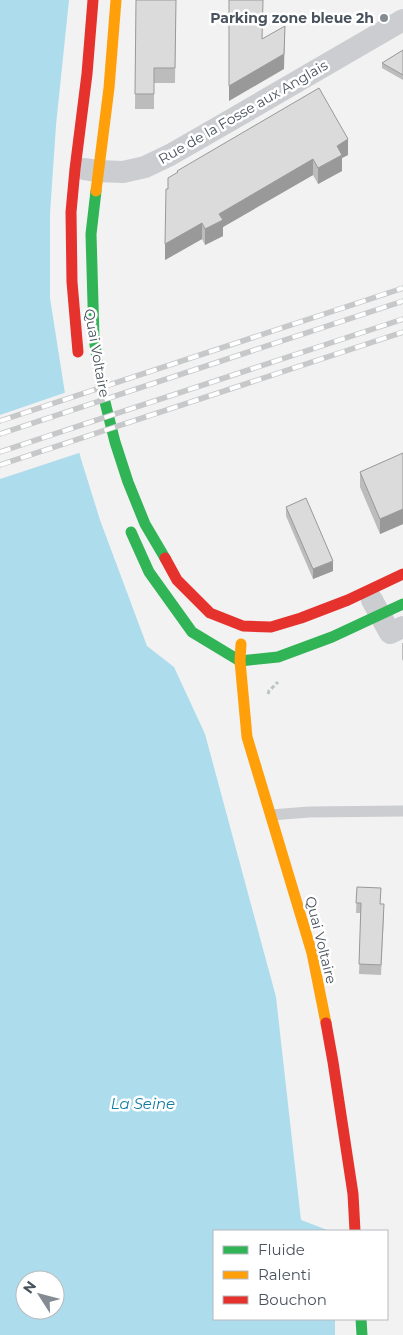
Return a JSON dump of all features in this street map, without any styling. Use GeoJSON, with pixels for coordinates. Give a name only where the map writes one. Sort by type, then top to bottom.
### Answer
{"type":"FeatureCollection","features":[{"type":"Feature","properties":{"kind":"street","name":"Quai Voltaire"},"geometry":{"type":"LineString","coordinates":[[81,362],[73,310],[70,262],[71,210],[93,0]]}},
{"type":"Feature","properties":{"kind":"street","name":"Quai Voltaire"},"geometry":{"type":"LineString","coordinates":[[116,0],[109,88],[91,234],[94,338],[101,386],[115,442],[144,524],[177,580],[210,613],[243,626],[240,661],[247,737],[313,962],[333,1062],[353,1194],[355,1230]]}},
{"type":"Feature","properties":{"kind":"street","name":"Rue de la Fosse aux Anglais"},"geometry":{"type":"LineString","coordinates":[[75,167],[98,171],[123,172],[145,167],[170,155],[403,20]]}},
{"type":"Feature","properties":{"kind":"street"},"geometry":{"type":"LineString","coordinates":[[124,519],[149,572],[192,632],[240,661],[278,657],[332,637],[403,604]]}},
{"type":"Feature","properties":{"kind":"street"},"geometry":{"type":"LineString","coordinates":[[243,626],[271,627],[301,618],[348,600],[403,574]]}},
{"type":"Feature","properties":{"kind":"street"},"geometry":{"type":"LineString","coordinates":[[367,590],[390,633],[403,627]]}},
{"type":"Feature","properties":{"kind":"street"},"geometry":{"type":"LineString","coordinates":[[361,1320],[362,1335]]}},
{"type":"Feature","properties":{"kind":"lane"},"geometry":{"type":"LineString","coordinates":[[271,815],[309,812],[403,811]]}},
{"type":"Feature","properties":{"kind":"water","name":"La Seine"},"geometry":{"type":"Polygon","coordinates":[[[0,0],[69,0],[56,125],[50,214],[50,298],[66,400],[81,459],[100,520],[147,646],[174,667],[205,734],[276,997],[301,1220],[327,1230],[213,1230],[213,1320],[335,1320],[335,1335],[0,1335],[0,0]]]}},
{"type":"Feature","properties":{"kind":"pier"},"geometry":{"type":"Polygon","coordinates":[[[67,392],[82,452],[0,479],[0,415],[67,392]]]}},
{"type":"Feature","properties":{"kind":"building"},"geometry":{"type":"Polygon","coordinates":[[[136,0],[176,0],[175,68],[154,68],[154,94],[135,94],[136,0]]]}},
{"type":"Feature","properties":{"kind":"building"},"geometry":{"type":"Polygon","coordinates":[[[229,0],[263,0],[262,39],[285,26],[284,54],[229,86],[229,0]]]}},
{"type":"Feature","properties":{"kind":"building"},"geometry":{"type":"Polygon","coordinates":[[[403,50],[403,75],[382,63],[403,50]]]}},
{"type":"Feature","properties":{"kind":"building"},"geometry":{"type":"Polygon","coordinates":[[[319,88],[348,139],[337,146],[342,155],[318,168],[313,159],[219,214],[223,220],[205,229],[202,223],[165,244],[168,178],[319,88]]]}},
{"type":"Feature","properties":{"kind":"building"},"geometry":{"type":"Polygon","coordinates":[[[403,453],[403,509],[380,519],[360,472],[403,453]]]}},
{"type":"Feature","properties":{"kind":"building"},"geometry":{"type":"Polygon","coordinates":[[[306,498],[333,561],[313,569],[286,507],[306,498]]]}},
{"type":"Feature","properties":{"kind":"building"},"geometry":{"type":"Polygon","coordinates":[[[357,887],[381,888],[380,904],[384,904],[381,965],[359,964],[361,903],[356,903],[357,887]]]}},
{"type":"Feature","properties":{"kind":"railway"},"geometry":{"type":"LineString","coordinates":[[0,421],[403,288]]}},
{"type":"Feature","properties":{"kind":"railway"},"geometry":{"type":"LineString","coordinates":[[0,434],[403,301]]}},
{"type":"Feature","properties":{"kind":"railway"},"geometry":{"type":"LineString","coordinates":[[0,452],[403,319]]}},
{"type":"Feature","properties":{"kind":"railway"},"geometry":{"type":"LineString","coordinates":[[0,465],[403,332]]}},
{"type":"Feature","properties":{"kind":"traffic: fast"},"geometry":{"type":"LineString","coordinates":[[96,191],[91,234],[94,338],[101,386],[115,442],[128,482],[145,524],[165,558]]}},
{"type":"Feature","properties":{"kind":"traffic: fast"},"geometry":{"type":"LineString","coordinates":[[131,532],[149,572],[192,632],[240,661]]}},
{"type":"Feature","properties":{"kind":"traffic: fast"},"geometry":{"type":"LineString","coordinates":[[240,661],[278,657],[332,637],[403,604]]}},
{"type":"Feature","properties":{"kind":"traffic: fast"},"geometry":{"type":"LineString","coordinates":[[361,1320],[362,1335]]}},
{"type":"Feature","properties":{"kind":"traffic: slow"},"geometry":{"type":"LineString","coordinates":[[96,191],[109,88],[116,0]]}},
{"type":"Feature","properties":{"kind":"traffic: slow"},"geometry":{"type":"LineString","coordinates":[[241,644],[240,661],[247,737],[312,953],[326,1023]]}},
{"type":"Feature","properties":{"kind":"traffic: jam"},"geometry":{"type":"LineString","coordinates":[[78,352],[72,282],[71,212],[87,74],[93,0]]}},
{"type":"Feature","properties":{"kind":"traffic: jam"},"geometry":{"type":"LineString","coordinates":[[165,558],[177,580],[210,613],[243,626],[271,627],[301,618],[348,600],[403,574]]}},
{"type":"Feature","properties":{"kind":"traffic: jam"},"geometry":{"type":"LineString","coordinates":[[326,1023],[353,1194],[355,1230]]}},
{"type":"Feature","properties":{"kind":"place","name":"Parking zone bleue 2h"},"geometry":{"type":"Point","coordinates":[384,18]}}]}
